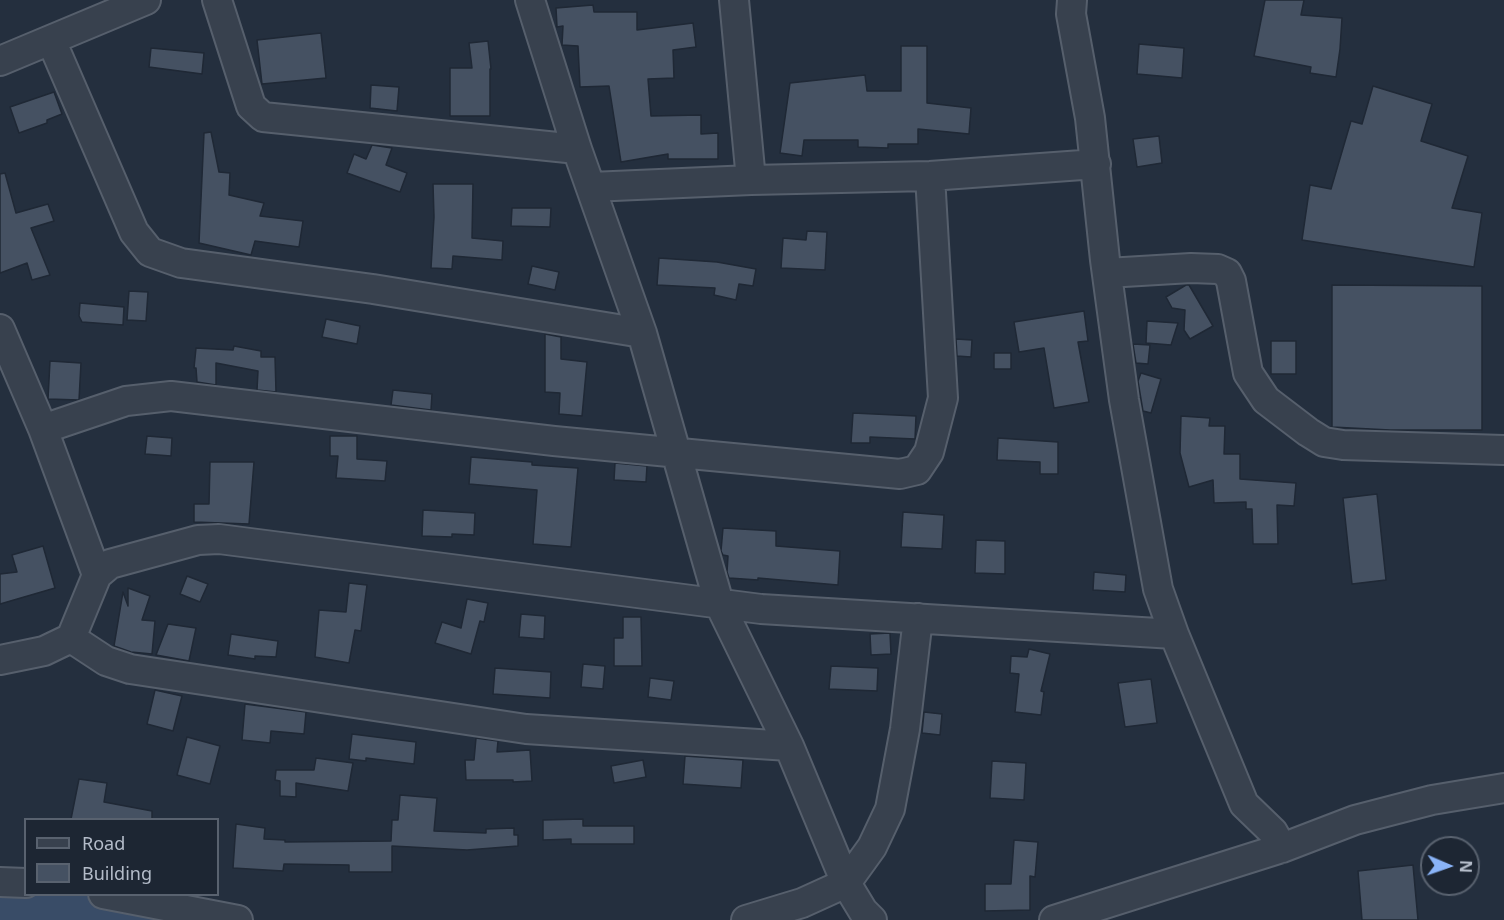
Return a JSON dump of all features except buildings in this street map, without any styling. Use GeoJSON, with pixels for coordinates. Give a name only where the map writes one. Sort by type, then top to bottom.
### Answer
{"type":"FeatureCollection","features":[{"type":"Feature","properties":{"kind":"street"},"geometry":{"type":"LineString","coordinates":[[0,61],[146,0]]}},
{"type":"Feature","properties":{"kind":"street"},"geometry":{"type":"LineString","coordinates":[[217,0],[251,106],[263,117],[578,149]]}},
{"type":"Feature","properties":{"kind":"street"},"geometry":{"type":"LineString","coordinates":[[530,0],[578,149],[642,333],[719,603],[789,746],[846,883],[863,911],[872,920]]}},
{"type":"Feature","properties":{"kind":"street"},"geometry":{"type":"LineString","coordinates":[[734,0],[752,180]]}},
{"type":"Feature","properties":{"kind":"street"},"geometry":{"type":"LineString","coordinates":[[1072,0],[1073,32],[1090,118],[1124,400],[1156,577],[1174,634],[1244,804],[1273,832],[1282,848]]}},
{"type":"Feature","properties":{"kind":"street"},"geometry":{"type":"LineString","coordinates":[[51,40],[134,232],[150,252],[181,263],[373,289],[642,333]]}},
{"type":"Feature","properties":{"kind":"street"},"geometry":{"type":"LineString","coordinates":[[591,187],[930,176],[1096,164]]}},
{"type":"Feature","properties":{"kind":"street"},"geometry":{"type":"LineString","coordinates":[[43,429],[126,402],[171,396],[554,441],[900,474],[917,470],[929,452],[943,398],[930,176]]}},
{"type":"Feature","properties":{"kind":"street"},"geometry":{"type":"LineString","coordinates":[[1107,273],[1191,268],[1218,269],[1227,273],[1231,281],[1248,374],[1266,400],[1324,442],[1343,445],[1504,450]]}},
{"type":"Feature","properties":{"kind":"street"},"geometry":{"type":"LineString","coordinates":[[0,329],[43,429],[97,575]]}},
{"type":"Feature","properties":{"kind":"street"},"geometry":{"type":"LineString","coordinates":[[0,660],[44,651],[71,638],[97,575],[110,564],[198,540],[219,539],[761,609],[1174,634]]}},
{"type":"Feature","properties":{"kind":"street"},"geometry":{"type":"LineString","coordinates":[[746,920],[802,903],[846,883],[872,847],[890,808],[905,729],[918,618]]}},
{"type":"Feature","properties":{"kind":"street"},"geometry":{"type":"LineString","coordinates":[[71,638],[106,661],[130,669],[526,729],[789,746]]}},
{"type":"Feature","properties":{"kind":"street"},"geometry":{"type":"LineString","coordinates":[[1054,920],[1282,848],[1355,820],[1432,800],[1504,788]]}},
{"type":"Feature","properties":{"kind":"street"},"geometry":{"type":"LineString","coordinates":[[0,882],[24,883]]}},
{"type":"Feature","properties":{"kind":"street"},"geometry":{"type":"LineString","coordinates":[[114,896],[238,920]]}},
{"type":"Feature","properties":{"kind":"water"},"geometry":{"type":"Polygon","coordinates":[[[0,882],[24,893],[24,896],[108,896],[238,920],[0,920],[0,882]]]}}]}
